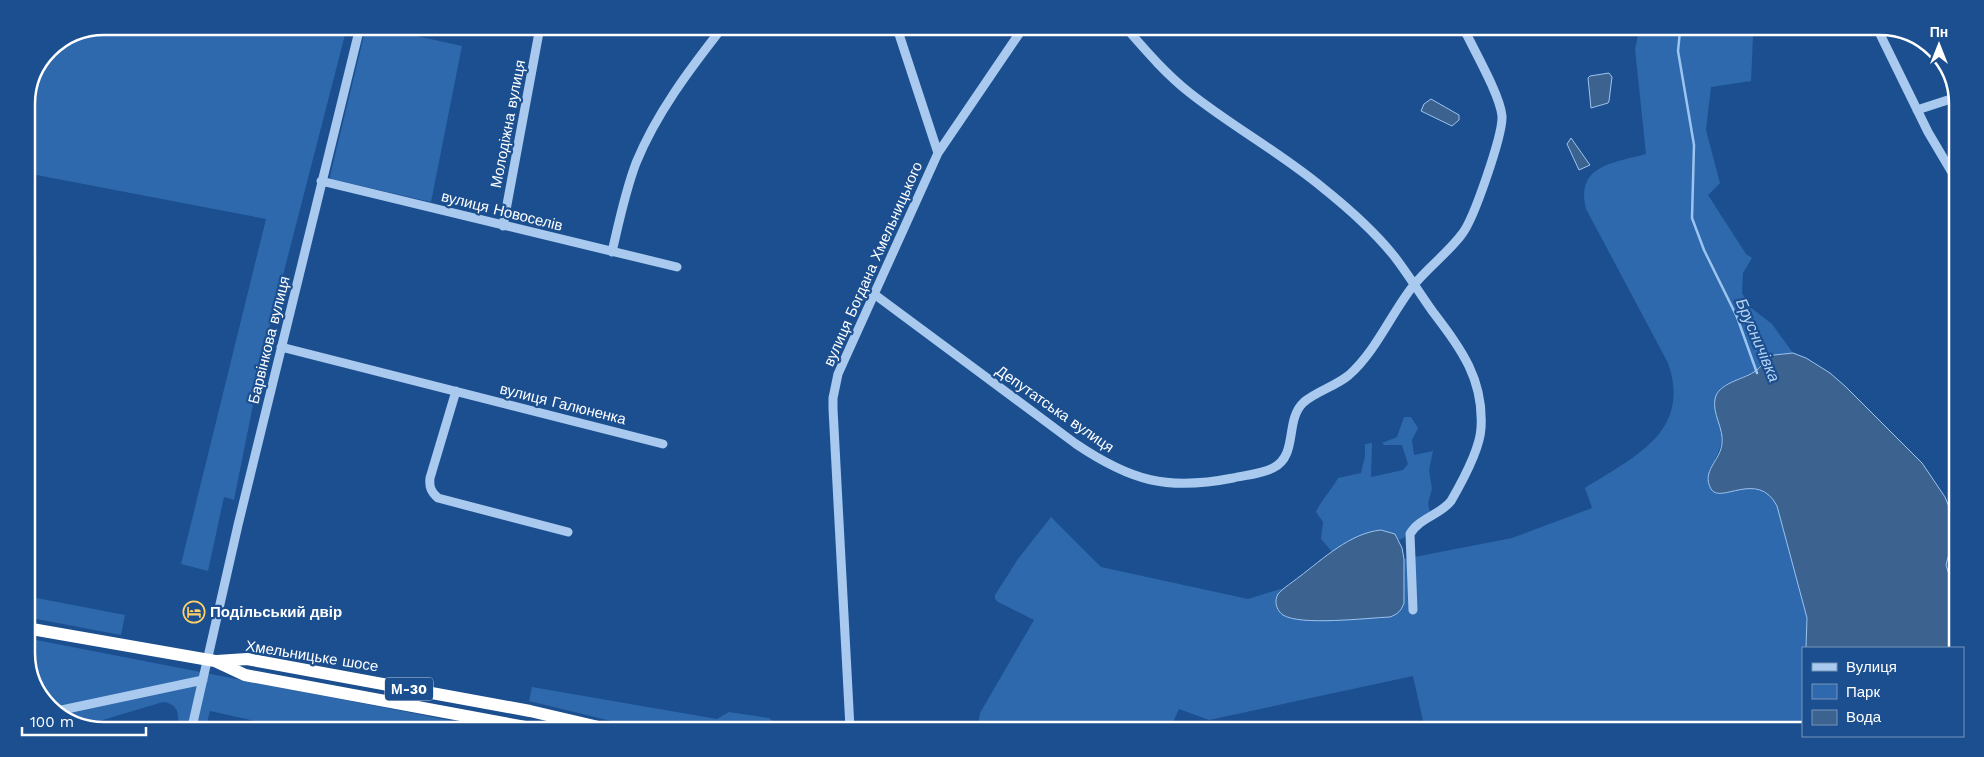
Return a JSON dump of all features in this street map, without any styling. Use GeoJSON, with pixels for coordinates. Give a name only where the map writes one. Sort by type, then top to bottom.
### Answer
{"type":"FeatureCollection","features":[{"type":"Feature","properties":{"kind":"highway","name":"М-30"},"geometry":{"type":"LineString","coordinates":[[35,630],[211,660]]}},
{"type":"Feature","properties":{"kind":"highway","name":"Хмельницьке шосе"},"geometry":{"type":"LineString","coordinates":[[211,660],[248,659],[530,711],[577,722]]}},
{"type":"Feature","properties":{"kind":"highway","name":"Хмельницьке шосе"},"geometry":{"type":"LineString","coordinates":[[211,660],[245,675],[499,722]]}},
{"type":"Feature","properties":{"kind":"street","name":"Барвінкова вулиця"},"geometry":{"type":"LineString","coordinates":[[193,722],[203,680],[211,660],[238,525],[358,35]]}},
{"type":"Feature","properties":{"kind":"street","name":"Молодіжна вулиця"},"geometry":{"type":"LineString","coordinates":[[503,226],[539,35]]}},
{"type":"Feature","properties":{"kind":"street"},"geometry":{"type":"LineString","coordinates":[[612,252],[631,179],[649,136],[691,68],[717,35]]}},
{"type":"Feature","properties":{"kind":"street","name":"вулиця Богдана Хмельницького"},"geometry":{"type":"LineString","coordinates":[[850,722],[833,398],[838,374],[938,153],[899,35]]}},
{"type":"Feature","properties":{"kind":"street"},"geometry":{"type":"LineString","coordinates":[[938,153],[1019,35]]}},
{"type":"Feature","properties":{"kind":"street"},"geometry":{"type":"LineString","coordinates":[[1132,35],[1161,68],[1192,94],[1282,156],[1325,189],[1381,242],[1394,256],[1459,347],[1468,363],[1478,387],[1481,418],[1478,442],[1451,501],[1445,508],[1419,523],[1410,534],[1413,610]]}},
{"type":"Feature","properties":{"kind":"street","name":"Депутатська вулиця"},"geometry":{"type":"LineString","coordinates":[[874,294],[1095,457],[1156,482],[1190,484],[1266,471],[1282,462],[1287,452],[1294,422],[1300,407],[1309,398],[1342,380],[1356,367],[1414,285],[1467,227],[1496,146],[1501,122],[1500,107],[1467,35]]}},
{"type":"Feature","properties":{"kind":"street"},"geometry":{"type":"LineString","coordinates":[[1880,35],[1917,110],[1949,168]]}},
{"type":"Feature","properties":{"kind":"street"},"geometry":{"type":"LineString","coordinates":[[1917,110],[1949,100]]}},
{"type":"Feature","properties":{"kind":"street","name":"вулиця Новоселів"},"geometry":{"type":"LineString","coordinates":[[321,181],[677,267]]}},
{"type":"Feature","properties":{"kind":"street","name":"вулиця Галюненка"},"geometry":{"type":"LineString","coordinates":[[281,347],[664,444]]}},
{"type":"Feature","properties":{"kind":"street"},"geometry":{"type":"LineString","coordinates":[[456,391],[430,478],[432,493],[438,498],[568,532]]}},
{"type":"Feature","properties":{"kind":"street"},"geometry":{"type":"LineString","coordinates":[[64,709],[203,680]]}},
{"type":"Feature","properties":{"kind":"green space"},"geometry":{"type":"Polygon","coordinates":[[[104,35],[345,35],[265,345],[234,500],[224,497],[208,571],[181,564],[266,219],[35,175],[36,90],[40,77],[55,55],[77,40],[90,36],[104,35]]]}},
{"type":"Feature","properties":{"kind":"green space"},"geometry":{"type":"Polygon","coordinates":[[[364,35],[412,35],[462,46],[431,202],[331,179],[330,176],[364,35]]]}},
{"type":"Feature","properties":{"kind":"green space"},"geometry":{"type":"Polygon","coordinates":[[[1638,35],[1753,36],[1751,81],[1711,87],[1706,130],[1720,183],[1708,195],[1746,254],[1752,258],[1743,273],[1742,293],[1750,307],[1772,324],[1793,353],[1774,355],[1766,359],[1756,371],[1722,387],[1715,401],[1722,436],[1721,443],[1709,471],[1734,490],[1753,489],[1764,492],[1769,495],[1777,506],[1807,618],[1806,647],[1802,647],[1802,722],[1423,722],[1413,676],[1209,720],[1179,709],[1173,722],[978,722],[980,713],[1034,620],[998,602],[995,599],[995,595],[1018,559],[1051,517],[1101,567],[1248,599],[1287,587],[1282,594],[1293,619],[1310,620],[1390,617],[1404,603],[1404,559],[1512,538],[1592,508],[1585,488],[1622,465],[1654,440],[1665,425],[1672,407],[1673,387],[1668,363],[1586,209],[1584,194],[1586,183],[1600,168],[1646,154],[1635,49],[1638,35]]]}},
{"type":"Feature","properties":{"kind":"green space"},"geometry":{"type":"Polygon","coordinates":[[[1404,417],[1411,417],[1418,428],[1412,440],[1414,455],[1433,451],[1429,470],[1432,489],[1428,503],[1430,513],[1407,532],[1404,538],[1399,540],[1395,534],[1381,530],[1372,531],[1332,552],[1321,539],[1323,522],[1316,512],[1318,508],[1338,478],[1361,473],[1365,456],[1365,444],[1372,443],[1371,477],[1403,470],[1408,464],[1402,445],[1384,445],[1382,443],[1397,437],[1404,417]]]}},
{"type":"Feature","properties":{"kind":"green space"},"geometry":{"type":"Polygon","coordinates":[[[35,598],[125,615],[121,635],[35,619],[35,598]]]}},
{"type":"Feature","properties":{"kind":"green space"},"geometry":{"type":"Polygon","coordinates":[[[35,640],[458,722],[260,722],[210,711],[207,722],[178,722],[175,707],[163,702],[97,722],[90,721],[69,713],[55,702],[40,680],[35,658],[35,640]]]}},
{"type":"Feature","properties":{"kind":"green space"},"geometry":{"type":"Polygon","coordinates":[[[532,687],[717,719],[729,712],[769,718],[773,722],[615,722],[529,701],[532,687]]]}},
{"type":"Feature","properties":{"kind":"water"},"geometry":{"type":"Polygon","coordinates":[[[1609,73],[1612,77],[1608,103],[1591,108],[1588,78],[1609,73]]]}},
{"type":"Feature","properties":{"kind":"water"},"geometry":{"type":"Polygon","coordinates":[[[1431,99],[1459,115],[1459,120],[1452,126],[1421,111],[1424,104],[1431,99]]]}},
{"type":"Feature","properties":{"kind":"water"},"geometry":{"type":"Polygon","coordinates":[[[1571,138],[1590,165],[1579,170],[1567,144],[1571,138]]]}},
{"type":"Feature","properties":{"kind":"water"},"geometry":{"type":"Polygon","coordinates":[[[1793,353],[1806,358],[1830,373],[1922,463],[1945,497],[1949,507],[1949,554],[1946,565],[1949,574],[1949,647],[1806,647],[1807,618],[1777,506],[1769,495],[1760,490],[1750,489],[1716,493],[1711,489],[1708,477],[1722,444],[1721,432],[1716,416],[1715,399],[1717,394],[1731,382],[1757,370],[1774,355],[1793,353]]]}},
{"type":"Feature","properties":{"kind":"water"},"geometry":{"type":"Polygon","coordinates":[[[1381,530],[1395,534],[1402,548],[1404,559],[1404,603],[1397,613],[1390,617],[1318,621],[1292,618],[1283,615],[1279,611],[1276,602],[1277,597],[1285,587],[1348,541],[1370,532],[1381,530]]]}},
{"type":"Feature","properties":{"kind":"waterway","name":"Брусничівка"},"geometry":{"type":"LineString","coordinates":[[1680,35],[1678,51],[1694,145],[1692,218],[1704,250],[1737,317],[1757,373]]}},
{"type":"Feature","properties":{"kind":"place","name":"Подільський двір"},"geometry":{"type":"Point","coordinates":[194,612]}}]}
